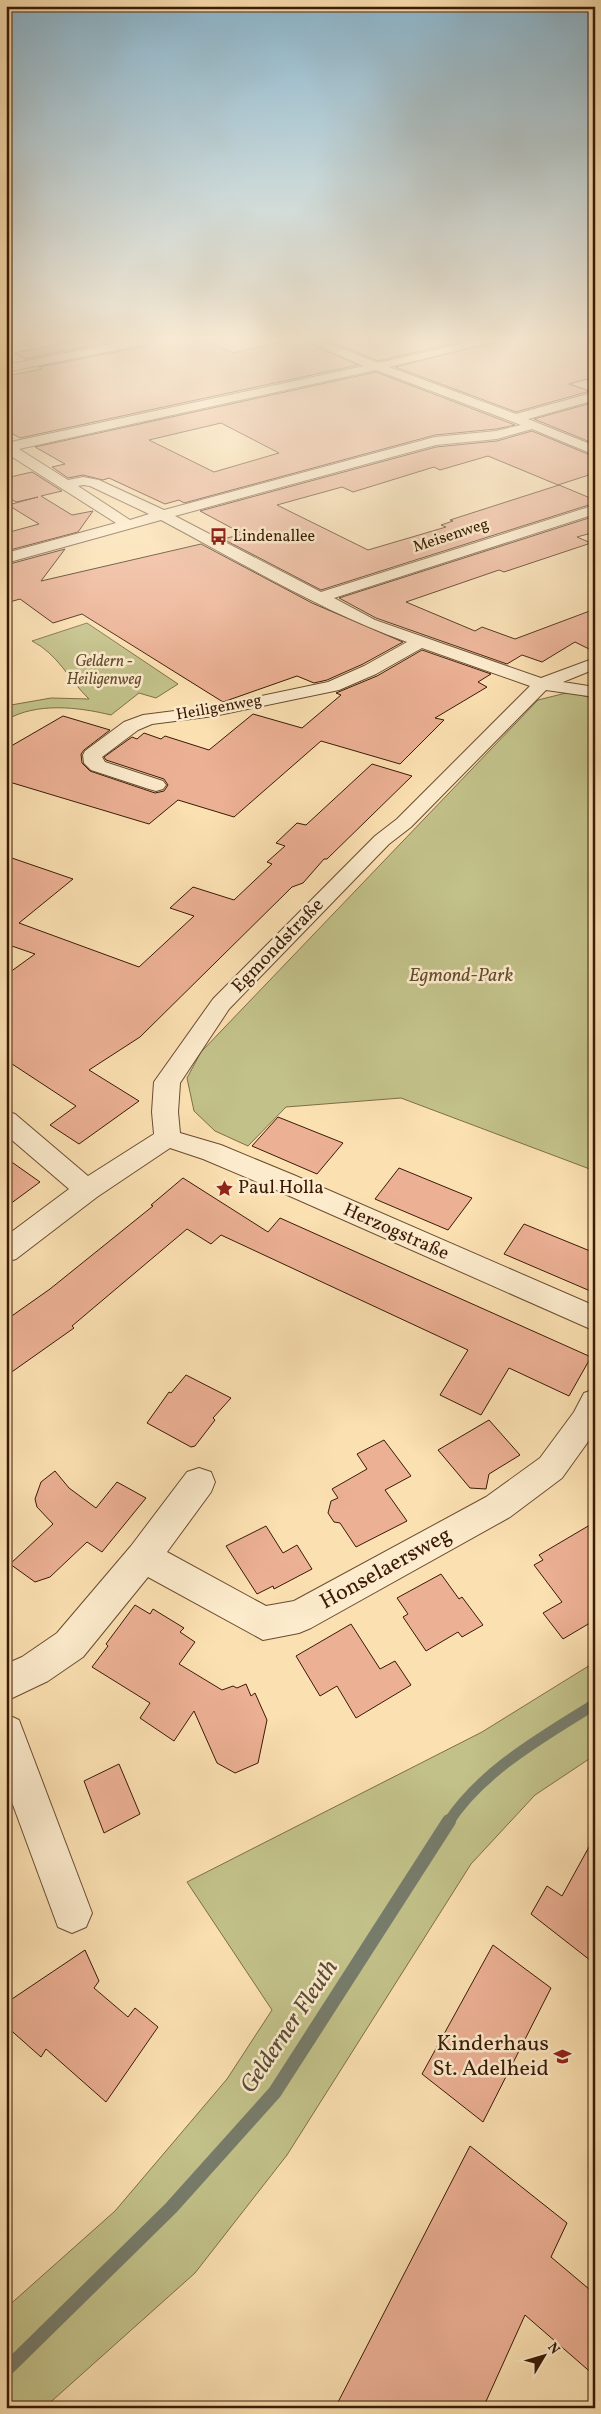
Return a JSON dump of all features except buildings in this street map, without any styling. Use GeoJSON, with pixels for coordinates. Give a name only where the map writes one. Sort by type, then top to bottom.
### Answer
{"type":"FeatureCollection","features":[{"type":"Feature","properties":{"kind":"street"},"geometry":{"type":"LineString","coordinates":[[13,453],[129,525]]}},
{"type":"Feature","properties":{"kind":"street"},"geometry":{"type":"LineString","coordinates":[[6,558],[393,453]]}},
{"type":"Feature","properties":{"kind":"street"},"geometry":{"type":"LineString","coordinates":[[64,485],[91,482],[164,516],[369,623],[542,684],[595,692]]}},
{"type":"Feature","properties":{"kind":"street","name":"Meisenweg"},"geometry":{"type":"LineString","coordinates":[[318,598],[595,509]]}},
{"type":"Feature","properties":{"kind":"street","name":"Heiligenweg"},"geometry":{"type":"LineString","coordinates":[[156,785],[98,766],[94,763],[92,755],[131,726],[149,719],[214,711],[333,686],[370,670],[420,642]]}},
{"type":"Feature","properties":{"kind":"street","name":"Egmondstraße"},"geometry":{"type":"LineString","coordinates":[[167,1138],[165,1112],[167,1082],[221,1004],[382,840],[404,822],[542,684],[595,663]]}},
{"type":"Feature","properties":{"kind":"street"},"geometry":{"type":"LineString","coordinates":[[6,1120],[87,1190]]}},
{"type":"Feature","properties":{"kind":"street"},"geometry":{"type":"LineString","coordinates":[[6,1251],[87,1190],[167,1138]]}},
{"type":"Feature","properties":{"kind":"street","name":"Herzogstraße"},"geometry":{"type":"LineString","coordinates":[[167,1138],[212,1152],[286,1183],[595,1319]]}},
{"type":"Feature","properties":{"kind":"street","name":"Honselaersweg"},"geometry":{"type":"LineString","coordinates":[[143,1557],[263,1623],[299,1616],[498,1506],[543,1474],[551,1468],[585,1421],[595,1402]]}},
{"type":"Feature","properties":{"kind":"street"},"geometry":{"type":"LineString","coordinates":[[6,1683],[35,1669],[70,1645],[143,1557],[199,1482]]}},
{"type":"Feature","properties":{"kind":"street"},"geometry":{"type":"LineString","coordinates":[[6,1733],[72,1913]]}},
{"type":"Feature","properties":{"kind":"green space","name":"Geldern - Heiligenweg"},"geometry":{"type":"Polygon","coordinates":[[[87,623],[178,684],[156,698],[139,693],[111,715],[71,708],[44,708],[18,714],[6,720],[6,707],[11,705],[51,698],[89,699],[56,660],[41,646],[32,641],[87,623]]]}},
{"type":"Feature","properties":{"kind":"green space","name":"Egmond-Park"},"geometry":{"type":"Polygon","coordinates":[[[570,692],[595,699],[595,1171],[401,1098],[286,1107],[248,1146],[215,1131],[194,1111],[187,1078],[201,1052],[538,700],[570,692]]]}},
{"type":"Feature","properties":{"kind":"green space"},"geometry":{"type":"Polygon","coordinates":[[[595,1662],[595,1755],[535,1795],[471,1864],[287,2155],[195,2273],[44,2408],[6,2408],[6,2308],[115,2211],[227,2079],[272,2010],[187,1882],[482,1732],[595,1662]]]}},
{"type":"Feature","properties":{"kind":"waterway","name":"Gelderner Fleuth"},"geometry":{"type":"LineString","coordinates":[[448,1823],[462,1804],[496,1771],[535,1742],[595,1704]]}},
{"type":"Feature","properties":{"kind":"waterway","name":"Gelderner Fleuth"},"geometry":{"type":"LineString","coordinates":[[6,2370],[171,2208],[275,2092],[449,1821]]}},
{"type":"Feature","properties":{"kind":"place","name":"Lindenallee"},"geometry":{"type":"Point","coordinates":[219,537]}},
{"type":"Feature","properties":{"kind":"place","name":"Paul Holla"},"geometry":{"type":"Point","coordinates":[224,1188]}},
{"type":"Feature","properties":{"kind":"place","name":"Kinderhaus St. Adelheid"},"geometry":{"type":"Point","coordinates":[563,2057]}}]}
